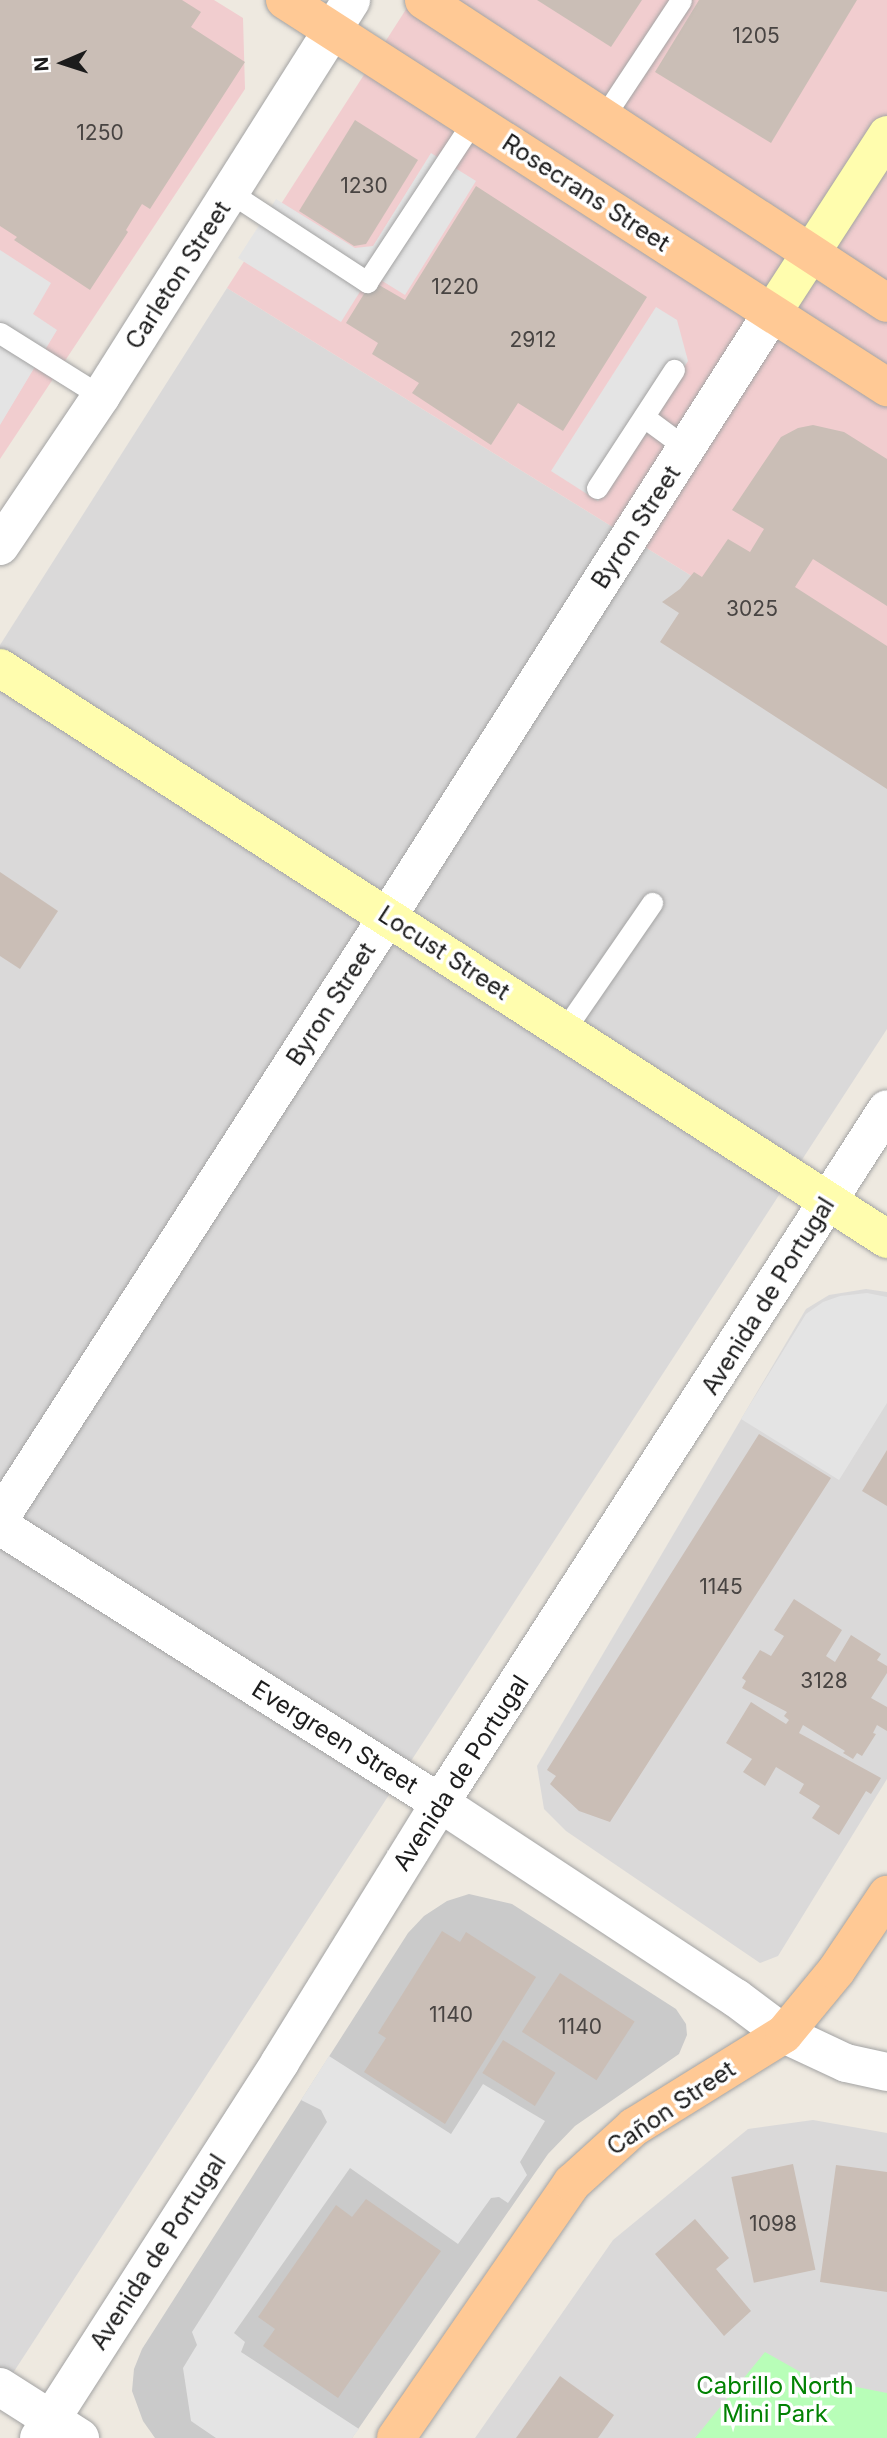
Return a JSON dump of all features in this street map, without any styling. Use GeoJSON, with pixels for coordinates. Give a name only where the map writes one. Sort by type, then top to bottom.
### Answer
{"type":"FeatureCollection","features":[{"type":"Feature","properties":{"kind":"main road","name":"Rosecrans Street"},"geometry":{"type":"LineString","coordinates":[[285,0],[341,15],[474,120],[887,387]]}},
{"type":"Feature","properties":{"kind":"main road"},"geometry":{"type":"LineString","coordinates":[[424,0],[887,303]]}},
{"type":"Feature","properties":{"kind":"main road","name":"Cañon Street"},"geometry":{"type":"LineString","coordinates":[[396,2438],[572,2183],[634,2127],[784,2034],[836,1971],[887,1895]]}},
{"type":"Feature","properties":{"kind":"street","name":"Carleton Street"},"geometry":{"type":"LineString","coordinates":[[0,546],[101,397],[341,15]]}},
{"type":"Feature","properties":{"kind":"street"},"geometry":{"type":"LineString","coordinates":[[772,313],[887,135]]}},
{"type":"Feature","properties":{"kind":"street","name":"Byron Street"},"geometry":{"type":"LineString","coordinates":[[0,1518],[772,313]]}},
{"type":"Feature","properties":{"kind":"street","name":"Locust Street"},"geometry":{"type":"LineString","coordinates":[[0,668],[887,1240]]}},
{"type":"Feature","properties":{"kind":"street","name":"Avenida de Portugal"},"geometry":{"type":"LineString","coordinates":[[56,2432],[440,1803],[887,1109]]}},
{"type":"Feature","properties":{"kind":"street","name":"Evergreen Street"},"geometry":{"type":"LineString","coordinates":[[0,1526],[440,1803],[736,1998],[784,2034],[846,2063],[887,2073]]}},
{"type":"Feature","properties":{"kind":"street"},"geometry":{"type":"LineString","coordinates":[[0,2387],[56,2432]]}},
{"type":"Feature","properties":{"kind":"lane"},"geometry":{"type":"LineString","coordinates":[[603,118],[681,0]]}},
{"type":"Feature","properties":{"kind":"lane"},"geometry":{"type":"LineString","coordinates":[[231,193],[367,282],[474,120]]}},
{"type":"Feature","properties":{"kind":"lane"},"geometry":{"type":"LineString","coordinates":[[0,333],[101,397]]}},
{"type":"Feature","properties":{"kind":"lane"},"geometry":{"type":"LineString","coordinates":[[597,488],[674,370]]}},
{"type":"Feature","properties":{"kind":"lane"},"geometry":{"type":"LineString","coordinates":[[644,417],[687,447]]}},
{"type":"Feature","properties":{"kind":"lane"},"geometry":{"type":"LineString","coordinates":[[563,1032],[652,903]]}},
{"type":"Feature","properties":{"kind":"shaded area"},"geometry":{"type":"Polygon","coordinates":[[[0,0],[214,0],[243,18],[245,89],[0,459],[0,0]]]}},
{"type":"Feature","properties":{"kind":"shaded area"},"geometry":{"type":"Polygon","coordinates":[[[412,0],[887,0],[887,697],[227,288],[412,0]]]}},
{"type":"Feature","properties":{"kind":"shaded area"},"geometry":{"type":"Polygon","coordinates":[[[431,153],[476,181],[405,295],[371,274],[341,322],[238,258],[276,199],[355,248],[373,246],[431,153]]]}},
{"type":"Feature","properties":{"kind":"shaded area"},"geometry":{"type":"Polygon","coordinates":[[[0,250],[51,283],[33,314],[57,330],[0,425],[0,250]]]}},
{"type":"Feature","properties":{"kind":"shaded area"},"geometry":{"type":"Polygon","coordinates":[[[227,288],[887,697],[887,1029],[0,2393],[0,645],[227,288]]]}},
{"type":"Feature","properties":{"kind":"shaded area"},"geometry":{"type":"Polygon","coordinates":[[[656,307],[677,320],[688,361],[598,501],[551,471],[656,307]]]}},
{"type":"Feature","properties":{"kind":"shaded area"},"geometry":{"type":"Polygon","coordinates":[[[866,1289],[887,1292],[887,1779],[778,1956],[760,1963],[566,1831],[544,1809],[537,1766],[806,1309],[829,1295],[866,1289]]]}},
{"type":"Feature","properties":{"kind":"shaded area"},"geometry":{"type":"Polygon","coordinates":[[[867,1293],[887,1297],[887,1403],[839,1480],[741,1419],[806,1314],[823,1302],[840,1296],[867,1293]]]}},
{"type":"Feature","properties":{"kind":"shaded area"},"geometry":{"type":"Polygon","coordinates":[[[469,1894],[512,1904],[676,2009],[686,2024],[687,2035],[679,2054],[575,2126],[548,2154],[352,2438],[155,2438],[143,2421],[132,2391],[134,2369],[142,2349],[408,1933],[424,1916],[447,1901],[469,1894]]]}},
{"type":"Feature","properties":{"kind":"shaded area"},"geometry":{"type":"Polygon","coordinates":[[[329,2056],[451,2134],[483,2084],[545,2121],[520,2162],[527,2175],[508,2203],[499,2197],[491,2198],[458,2244],[350,2168],[234,2333],[245,2342],[241,2352],[359,2429],[352,2438],[216,2438],[191,2421],[183,2368],[197,2345],[192,2332],[327,2122],[321,2110],[301,2100],[329,2056]]]}},
{"type":"Feature","properties":{"kind":"shaded area"},"geometry":{"type":"Polygon","coordinates":[[[813,2120],[887,2133],[887,2438],[475,2438],[613,2240],[748,2129],[813,2120]]]}},
{"type":"Feature","properties":{"kind":"green space","name":"Cabrillo North Mini Park"},"geometry":{"type":"Polygon","coordinates":[[[765,2352],[811,2378],[887,2393],[887,2438],[695,2438],[765,2352]]]}},
{"type":"Feature","properties":{"kind":"building"},"geometry":{"type":"Polygon","coordinates":[[[0,0],[182,0],[201,12],[191,27],[245,62],[150,209],[142,204],[126,230],[128,232],[90,290],[14,240],[17,237],[0,226],[0,0]]]}},
{"type":"Feature","properties":{"kind":"building"},"geometry":{"type":"Polygon","coordinates":[[[537,0],[642,0],[611,47],[537,0]]]}},
{"type":"Feature","properties":{"kind":"building"},"geometry":{"type":"Polygon","coordinates":[[[699,0],[857,0],[771,143],[655,72],[699,0]]]}},
{"type":"Feature","properties":{"kind":"building"},"geometry":{"type":"Polygon","coordinates":[[[355,120],[418,160],[366,244],[354,246],[299,211],[355,120]]]}},
{"type":"Feature","properties":{"kind":"building"},"geometry":{"type":"Polygon","coordinates":[[[476,186],[647,297],[563,431],[518,403],[491,445],[412,393],[419,383],[372,354],[378,343],[346,323],[372,281],[405,300],[476,186]]]}},
{"type":"Feature","properties":{"kind":"building"},"geometry":{"type":"Polygon","coordinates":[[[813,425],[844,432],[887,459],[887,606],[813,559],[795,587],[887,646],[887,789],[660,642],[679,613],[662,602],[680,589],[694,572],[702,577],[728,539],[750,552],[764,529],[732,510],[781,437],[798,428],[813,425]]]}},
{"type":"Feature","properties":{"kind":"building"},"geometry":{"type":"Polygon","coordinates":[[[0,872],[58,911],[20,969],[0,956],[0,872]]]}},
{"type":"Feature","properties":{"kind":"building"},"geometry":{"type":"Polygon","coordinates":[[[759,1434],[831,1478],[610,1822],[579,1811],[550,1784],[556,1776],[547,1770],[759,1434]]]}},
{"type":"Feature","properties":{"kind":"building"},"geometry":{"type":"Polygon","coordinates":[[[887,1450],[887,1506],[862,1491],[887,1450]]]}},
{"type":"Feature","properties":{"kind":"building"},"geometry":{"type":"Polygon","coordinates":[[[794,1599],[842,1630],[826,1656],[835,1662],[851,1635],[881,1654],[877,1660],[887,1666],[887,1673],[871,1698],[887,1707],[887,1731],[877,1725],[873,1733],[876,1734],[862,1756],[857,1753],[853,1759],[843,1753],[845,1751],[803,1725],[799,1733],[881,1778],[871,1794],[866,1791],[839,1835],[812,1818],[820,1806],[799,1793],[804,1784],[776,1767],[765,1786],[743,1772],[752,1759],[726,1743],[751,1702],[786,1724],[789,1720],[784,1716],[787,1712],[742,1688],[746,1681],[742,1678],[760,1650],[771,1656],[784,1636],[774,1630],[794,1599]]]}},
{"type":"Feature","properties":{"kind":"building"},"geometry":{"type":"Polygon","coordinates":[[[442,1931],[460,1942],[466,1932],[536,1977],[445,2124],[364,2072],[386,2038],[378,2033],[442,1931]]]}},
{"type":"Feature","properties":{"kind":"building"},"geometry":{"type":"Polygon","coordinates":[[[560,1973],[635,2021],[597,2080],[522,2032],[560,1973]]]}},
{"type":"Feature","properties":{"kind":"building"},"geometry":{"type":"Polygon","coordinates":[[[503,2040],[556,2073],[535,2106],[482,2073],[503,2040]]]}},
{"type":"Feature","properties":{"kind":"building"},"geometry":{"type":"Polygon","coordinates":[[[793,2164],[815,2270],[754,2283],[731,2177],[793,2164]]]}},
{"type":"Feature","properties":{"kind":"building"},"geometry":{"type":"Polygon","coordinates":[[[836,2165],[887,2172],[887,2292],[820,2282],[836,2165]]]}},
{"type":"Feature","properties":{"kind":"building"},"geometry":{"type":"Polygon","coordinates":[[[366,2199],[441,2251],[338,2398],[263,2346],[275,2329],[258,2317],[336,2205],[352,2217],[366,2199]]]}},
{"type":"Feature","properties":{"kind":"building"},"geometry":{"type":"Polygon","coordinates":[[[695,2219],[729,2258],[716,2269],[751,2311],[724,2336],[655,2254],[695,2219]]]}},
{"type":"Feature","properties":{"kind":"building"},"geometry":{"type":"Polygon","coordinates":[[[560,2376],[614,2415],[598,2438],[516,2438],[560,2376]]]}}]}
